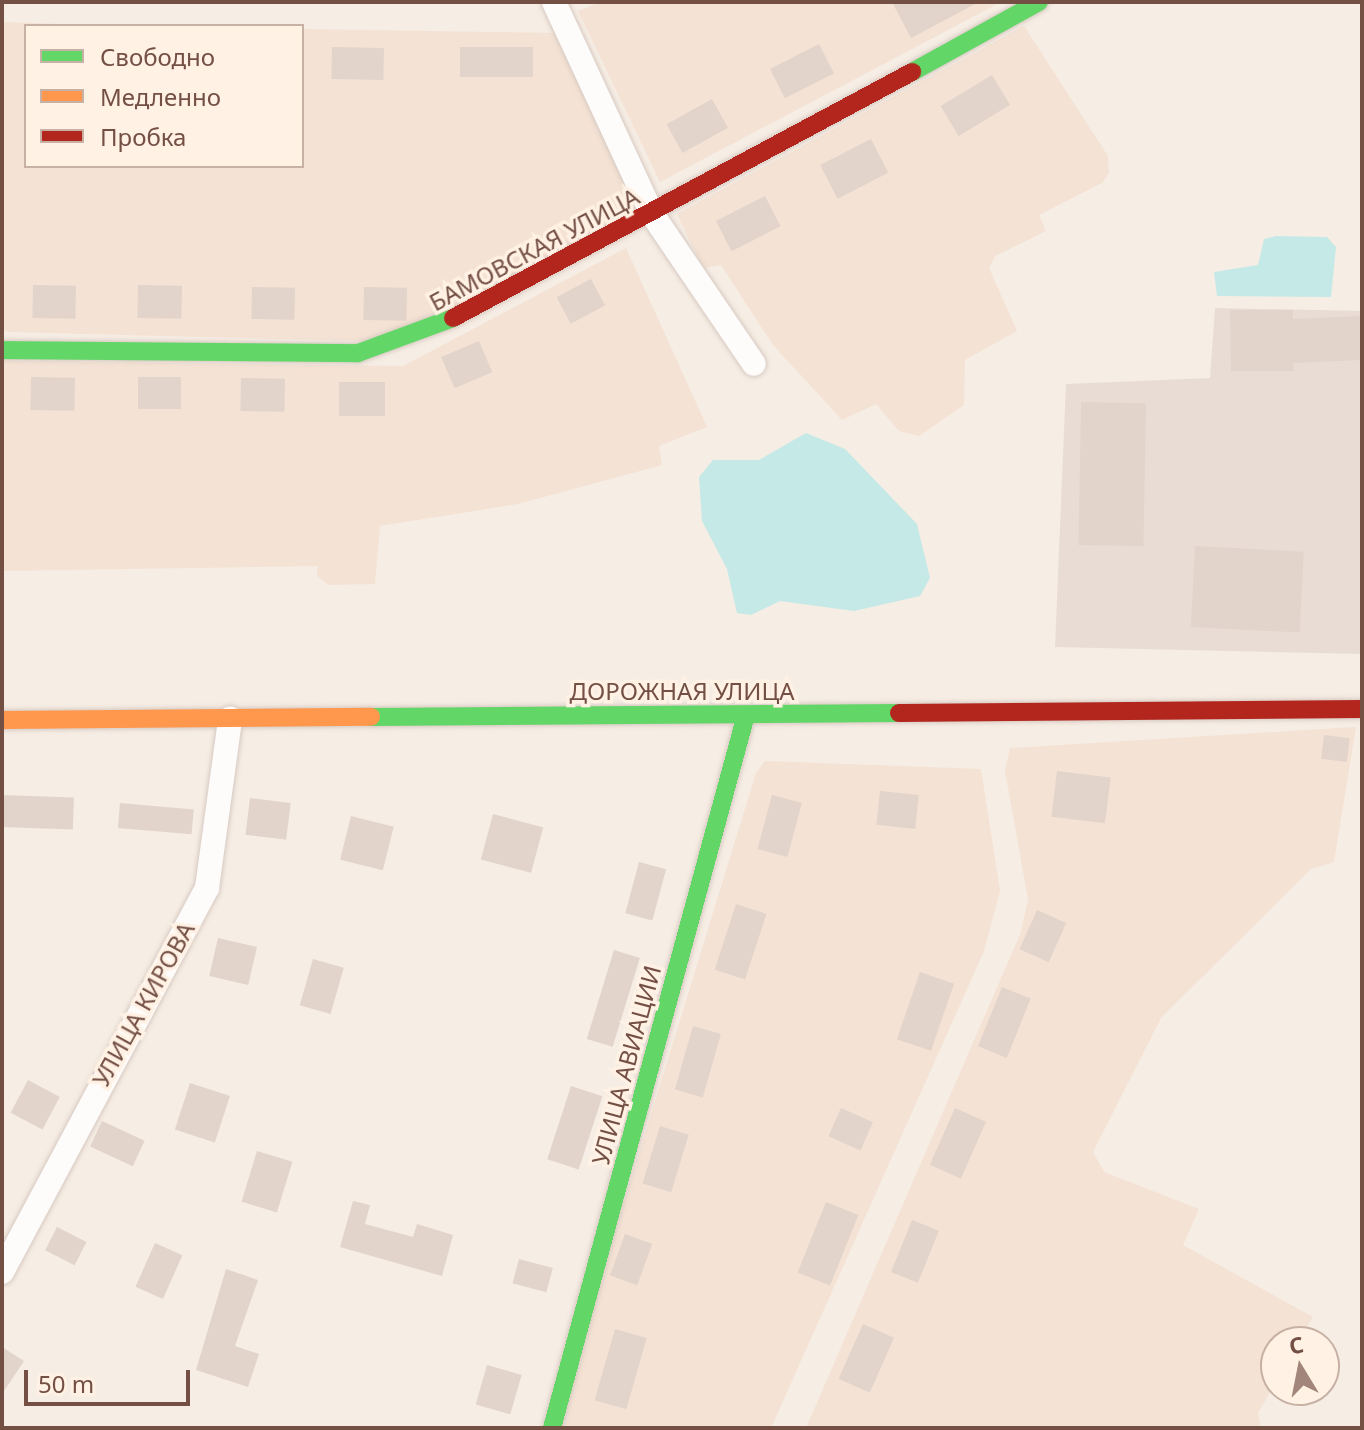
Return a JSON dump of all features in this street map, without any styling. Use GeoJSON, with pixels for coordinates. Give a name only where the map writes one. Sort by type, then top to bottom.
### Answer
{"type":"FeatureCollection","features":[{"type":"Feature","properties":{"kind":"main road","name":"БАМОВСКАЯ УЛИЦА"},"geometry":{"type":"LineString","coordinates":[[2,350],[358,353],[433,329],[652,214],[1039,2]]}},
{"type":"Feature","properties":{"kind":"main road","name":"ДОРОЖНАЯ УЛИЦА"},"geometry":{"type":"LineString","coordinates":[[2,720],[1362,709]]}},
{"type":"Feature","properties":{"kind":"main road","name":"УЛИЦА АВИАЦИИ"},"geometry":{"type":"LineString","coordinates":[[552,1428],[746,715]]}},
{"type":"Feature","properties":{"kind":"street"},"geometry":{"type":"LineString","coordinates":[[554,2],[652,214],[754,364]]}},
{"type":"Feature","properties":{"kind":"street","name":"УЛИЦА КИРОВА"},"geometry":{"type":"LineString","coordinates":[[2,1272],[207,888],[230,719]]}},
{"type":"Feature","properties":{"kind":"shaded area"},"geometry":{"type":"Polygon","coordinates":[[[601,2],[1001,2],[660,182],[578,11],[601,2]]]}},
{"type":"Feature","properties":{"kind":"shaded area"},"geometry":{"type":"Polygon","coordinates":[[[2,22],[62,24],[24,24],[24,168],[304,168],[304,29],[557,33],[633,201],[626,220],[427,322],[362,341],[8,332],[2,329],[2,22]]]}},
{"type":"Feature","properties":{"kind":"shaded area"},"geometry":{"type":"Polygon","coordinates":[[[1024,26],[1108,156],[1109,173],[1102,183],[1039,215],[1046,231],[995,256],[989,268],[1017,331],[965,360],[964,405],[919,436],[899,431],[876,404],[842,420],[773,345],[721,265],[703,268],[677,214],[1024,26]]]}},
{"type":"Feature","properties":{"kind":"shaded area"},"geometry":{"type":"Polygon","coordinates":[[[626,248],[707,427],[659,446],[662,465],[518,504],[380,526],[375,584],[328,585],[317,576],[318,566],[2,571],[2,361],[403,366],[626,248]]]}},
{"type":"Feature","properties":{"kind":"shaded area"},"geometry":{"type":"Polygon","coordinates":[[[1215,308],[1362,311],[1362,654],[1055,647],[1066,384],[1210,378],[1215,308]]]}},
{"type":"Feature","properties":{"kind":"shaded area"},"geometry":{"type":"Polygon","coordinates":[[[1356,727],[1334,862],[1311,869],[1161,1018],[1093,1152],[1104,1172],[1199,1209],[1183,1245],[1313,1317],[1308,1326],[1260,1326],[1262,1406],[1258,1413],[1261,1428],[806,1428],[1021,932],[1028,899],[1005,771],[1010,748],[1356,727]]]}},
{"type":"Feature","properties":{"kind":"shaded area"},"geometry":{"type":"Polygon","coordinates":[[[765,761],[981,769],[1000,891],[984,951],[771,1428],[560,1428],[606,1261],[756,773],[765,761]]]}},
{"type":"Feature","properties":{"kind":"water"},"geometry":{"type":"Polygon","coordinates":[[[1276,236],[1327,237],[1336,247],[1331,297],[1217,296],[1214,272],[1258,265],[1264,239],[1276,236]]]}},
{"type":"Feature","properties":{"kind":"water"},"geometry":{"type":"Polygon","coordinates":[[[806,433],[845,449],[917,524],[930,578],[920,596],[854,611],[780,601],[751,615],[737,613],[727,569],[702,521],[699,477],[713,460],[759,460],[806,433]]]}},
{"type":"Feature","properties":{"kind":"building"},"geometry":{"type":"Polygon","coordinates":[[[892,2],[979,2],[911,38],[892,2]]]}},
{"type":"Feature","properties":{"kind":"building"},"geometry":{"type":"Polygon","coordinates":[[[819,44],[834,73],[785,98],[770,69],[819,44]]]}},
{"type":"Feature","properties":{"kind":"building"},"geometry":{"type":"Polygon","coordinates":[[[332,47],[384,48],[383,80],[331,79],[332,47]]]}},
{"type":"Feature","properties":{"kind":"building"},"geometry":{"type":"Polygon","coordinates":[[[460,47],[533,47],[533,77],[460,77],[460,47]]]}},
{"type":"Feature","properties":{"kind":"building"},"geometry":{"type":"Polygon","coordinates":[[[992,75],[1010,105],[959,136],[941,106],[992,75]]]}},
{"type":"Feature","properties":{"kind":"building"},"geometry":{"type":"Polygon","coordinates":[[[712,99],[728,128],[683,153],[667,124],[712,99]]]}},
{"type":"Feature","properties":{"kind":"building"},"geometry":{"type":"Polygon","coordinates":[[[871,139],[888,173],[837,199],[820,165],[871,139]]]}},
{"type":"Feature","properties":{"kind":"building"},"geometry":{"type":"Polygon","coordinates":[[[765,196],[780,226],[731,251],[716,221],[765,196]]]}},
{"type":"Feature","properties":{"kind":"building"},"geometry":{"type":"Polygon","coordinates":[[[591,279],[605,305],[571,324],[557,297],[591,279]]]}},
{"type":"Feature","properties":{"kind":"building"},"geometry":{"type":"Polygon","coordinates":[[[33,285],[76,286],[75,319],[32,318],[33,285]]]}},
{"type":"Feature","properties":{"kind":"building"},"geometry":{"type":"Polygon","coordinates":[[[138,285],[182,286],[181,319],[137,318],[138,285]]]}},
{"type":"Feature","properties":{"kind":"building"},"geometry":{"type":"Polygon","coordinates":[[[252,287],[295,288],[294,320],[251,319],[252,287]]]}},
{"type":"Feature","properties":{"kind":"building"},"geometry":{"type":"Polygon","coordinates":[[[364,287],[407,288],[406,321],[363,320],[364,287]]]}},
{"type":"Feature","properties":{"kind":"building"},"geometry":{"type":"Polygon","coordinates":[[[1230,310],[1293,310],[1293,319],[1362,316],[1362,360],[1293,363],[1294,371],[1231,371],[1230,310]]]}},
{"type":"Feature","properties":{"kind":"building"},"geometry":{"type":"Polygon","coordinates":[[[479,341],[492,372],[455,388],[441,357],[479,341]]]}},
{"type":"Feature","properties":{"kind":"building"},"geometry":{"type":"Polygon","coordinates":[[[31,377],[75,378],[74,411],[30,410],[31,377]]]}},
{"type":"Feature","properties":{"kind":"building"},"geometry":{"type":"Polygon","coordinates":[[[138,377],[181,377],[181,409],[138,409],[138,377]]]}},
{"type":"Feature","properties":{"kind":"building"},"geometry":{"type":"Polygon","coordinates":[[[241,378],[285,379],[284,412],[240,411],[241,378]]]}},
{"type":"Feature","properties":{"kind":"building"},"geometry":{"type":"Polygon","coordinates":[[[339,382],[385,382],[385,416],[339,416],[339,382]]]}},
{"type":"Feature","properties":{"kind":"building"},"geometry":{"type":"Polygon","coordinates":[[[1081,402],[1146,403],[1143,546],[1079,545],[1081,402]]]}},
{"type":"Feature","properties":{"kind":"building"},"geometry":{"type":"Polygon","coordinates":[[[1195,546],[1304,552],[1300,633],[1191,627],[1195,546]]]}},
{"type":"Feature","properties":{"kind":"building"},"geometry":{"type":"Polygon","coordinates":[[[1324,735],[1350,738],[1347,762],[1321,759],[1324,735]]]}},
{"type":"Feature","properties":{"kind":"building"},"geometry":{"type":"Polygon","coordinates":[[[1057,771],[1111,778],[1105,823],[1051,817],[1057,771]]]}},
{"type":"Feature","properties":{"kind":"building"},"geometry":{"type":"Polygon","coordinates":[[[880,791],[919,795],[915,829],[876,825],[880,791]]]}},
{"type":"Feature","properties":{"kind":"building"},"geometry":{"type":"Polygon","coordinates":[[[2,795],[74,798],[73,829],[2,827],[2,795]]]}},
{"type":"Feature","properties":{"kind":"building"},"geometry":{"type":"Polygon","coordinates":[[[772,795],[802,803],[787,857],[758,849],[772,795]]]}},
{"type":"Feature","properties":{"kind":"building"},"geometry":{"type":"Polygon","coordinates":[[[250,798],[291,803],[286,840],[245,835],[250,798]]]}},
{"type":"Feature","properties":{"kind":"building"},"geometry":{"type":"Polygon","coordinates":[[[120,803],[194,809],[192,834],[118,828],[120,803]]]}},
{"type":"Feature","properties":{"kind":"building"},"geometry":{"type":"Polygon","coordinates":[[[493,814],[543,827],[531,873],[481,859],[493,814]]]}},
{"type":"Feature","properties":{"kind":"building"},"geometry":{"type":"Polygon","coordinates":[[[351,816],[394,827],[383,870],[340,860],[351,816]]]}},
{"type":"Feature","properties":{"kind":"building"},"geometry":{"type":"Polygon","coordinates":[[[639,862],[666,869],[652,920],[625,913],[639,862]]]}},
{"type":"Feature","properties":{"kind":"building"},"geometry":{"type":"Polygon","coordinates":[[[736,904],[766,914],[745,980],[715,970],[736,904]]]}},
{"type":"Feature","properties":{"kind":"building"},"geometry":{"type":"Polygon","coordinates":[[[1037,910],[1066,923],[1049,962],[1020,949],[1037,910]]]}},
{"type":"Feature","properties":{"kind":"building"},"geometry":{"type":"Polygon","coordinates":[[[218,938],[257,947],[248,985],[209,976],[218,938]]]}},
{"type":"Feature","properties":{"kind":"building"},"geometry":{"type":"Polygon","coordinates":[[[614,950],[640,958],[613,1047],[587,1039],[614,950]]]}},
{"type":"Feature","properties":{"kind":"building"},"geometry":{"type":"Polygon","coordinates":[[[313,959],[344,968],[331,1014],[300,1005],[313,959]]]}},
{"type":"Feature","properties":{"kind":"building"},"geometry":{"type":"Polygon","coordinates":[[[920,972],[954,984],[931,1051],[897,1039],[920,972]]]}},
{"type":"Feature","properties":{"kind":"building"},"geometry":{"type":"Polygon","coordinates":[[[1002,987],[1031,999],[1007,1058],[978,1046],[1002,987]]]}},
{"type":"Feature","properties":{"kind":"building"},"geometry":{"type":"Polygon","coordinates":[[[693,1026],[721,1034],[703,1097],[675,1089],[693,1026]]]}},
{"type":"Feature","properties":{"kind":"building"},"geometry":{"type":"Polygon","coordinates":[[[28,1080],[60,1097],[42,1130],[11,1113],[28,1080]]]}},
{"type":"Feature","properties":{"kind":"building"},"geometry":{"type":"Polygon","coordinates":[[[190,1083],[230,1096],[215,1143],[175,1130],[190,1083]]]}},
{"type":"Feature","properties":{"kind":"building"},"geometry":{"type":"Polygon","coordinates":[[[571,1086],[602,1096],[579,1169],[547,1159],[571,1086]]]}},
{"type":"Feature","properties":{"kind":"building"},"geometry":{"type":"Polygon","coordinates":[[[841,1108],[873,1122],[860,1151],[828,1136],[841,1108]]]}},
{"type":"Feature","properties":{"kind":"building"},"geometry":{"type":"Polygon","coordinates":[[[955,1108],[986,1122],[961,1178],[930,1165],[955,1108]]]}},
{"type":"Feature","properties":{"kind":"building"},"geometry":{"type":"Polygon","coordinates":[[[102,1121],[145,1141],[133,1166],[90,1146],[102,1121]]]}},
{"type":"Feature","properties":{"kind":"building"},"geometry":{"type":"Polygon","coordinates":[[[660,1126],[689,1135],[671,1192],[642,1183],[660,1126]]]}},
{"type":"Feature","properties":{"kind":"building"},"geometry":{"type":"Polygon","coordinates":[[[257,1151],[292,1162],[277,1213],[242,1202],[257,1151]]]}},
{"type":"Feature","properties":{"kind":"building"},"geometry":{"type":"Polygon","coordinates":[[[353,1201],[370,1205],[365,1224],[413,1237],[417,1224],[453,1235],[442,1276],[340,1247],[353,1201]]]}},
{"type":"Feature","properties":{"kind":"building"},"geometry":{"type":"Polygon","coordinates":[[[826,1202],[858,1215],[830,1286],[798,1272],[826,1202]]]}},
{"type":"Feature","properties":{"kind":"building"},"geometry":{"type":"Polygon","coordinates":[[[912,1220],[939,1231],[918,1283],[891,1272],[912,1220]]]}},
{"type":"Feature","properties":{"kind":"building"},"geometry":{"type":"Polygon","coordinates":[[[57,1227],[86,1242],[75,1265],[45,1250],[57,1227]]]}},
{"type":"Feature","properties":{"kind":"building"},"geometry":{"type":"Polygon","coordinates":[[[625,1234],[652,1244],[637,1285],[610,1275],[625,1234]]]}},
{"type":"Feature","properties":{"kind":"building"},"geometry":{"type":"Polygon","coordinates":[[[155,1243],[182,1255],[163,1299],[135,1287],[155,1243]]]}},
{"type":"Feature","properties":{"kind":"building"},"geometry":{"type":"Polygon","coordinates":[[[519,1259],[553,1268],[546,1292],[513,1283],[519,1259]]]}},
{"type":"Feature","properties":{"kind":"building"},"geometry":{"type":"Polygon","coordinates":[[[226,1269],[258,1280],[235,1346],[259,1354],[248,1387],[196,1370],[226,1269]]]}},
{"type":"Feature","properties":{"kind":"building"},"geometry":{"type":"Polygon","coordinates":[[[863,1324],[894,1338],[870,1393],[839,1379],[863,1324]]]}},
{"type":"Feature","properties":{"kind":"building"},"geometry":{"type":"Polygon","coordinates":[[[615,1329],[647,1338],[626,1409],[595,1400],[615,1329]]]}},
{"type":"Feature","properties":{"kind":"building"},"geometry":{"type":"Polygon","coordinates":[[[2,1347],[24,1361],[2,1394],[2,1347]]]}},
{"type":"Feature","properties":{"kind":"building"},"geometry":{"type":"Polygon","coordinates":[[[487,1365],[522,1375],[510,1414],[476,1404],[487,1365]]]}},
{"type":"Feature","properties":{"kind":"traffic: fast"},"geometry":{"type":"LineString","coordinates":[[912,72],[1039,2]]}},
{"type":"Feature","properties":{"kind":"traffic: fast"},"geometry":{"type":"LineString","coordinates":[[2,350],[358,353],[453,318]]}},
{"type":"Feature","properties":{"kind":"traffic: fast"},"geometry":{"type":"LineString","coordinates":[[371,717],[899,713]]}},
{"type":"Feature","properties":{"kind":"traffic: fast"},"geometry":{"type":"LineString","coordinates":[[552,1428],[746,715]]}},
{"type":"Feature","properties":{"kind":"traffic: slow"},"geometry":{"type":"LineString","coordinates":[[2,720],[371,717]]}},
{"type":"Feature","properties":{"kind":"traffic: jam"},"geometry":{"type":"LineString","coordinates":[[453,318],[912,72]]}},
{"type":"Feature","properties":{"kind":"traffic: jam"},"geometry":{"type":"LineString","coordinates":[[899,713],[1362,709]]}}]}
